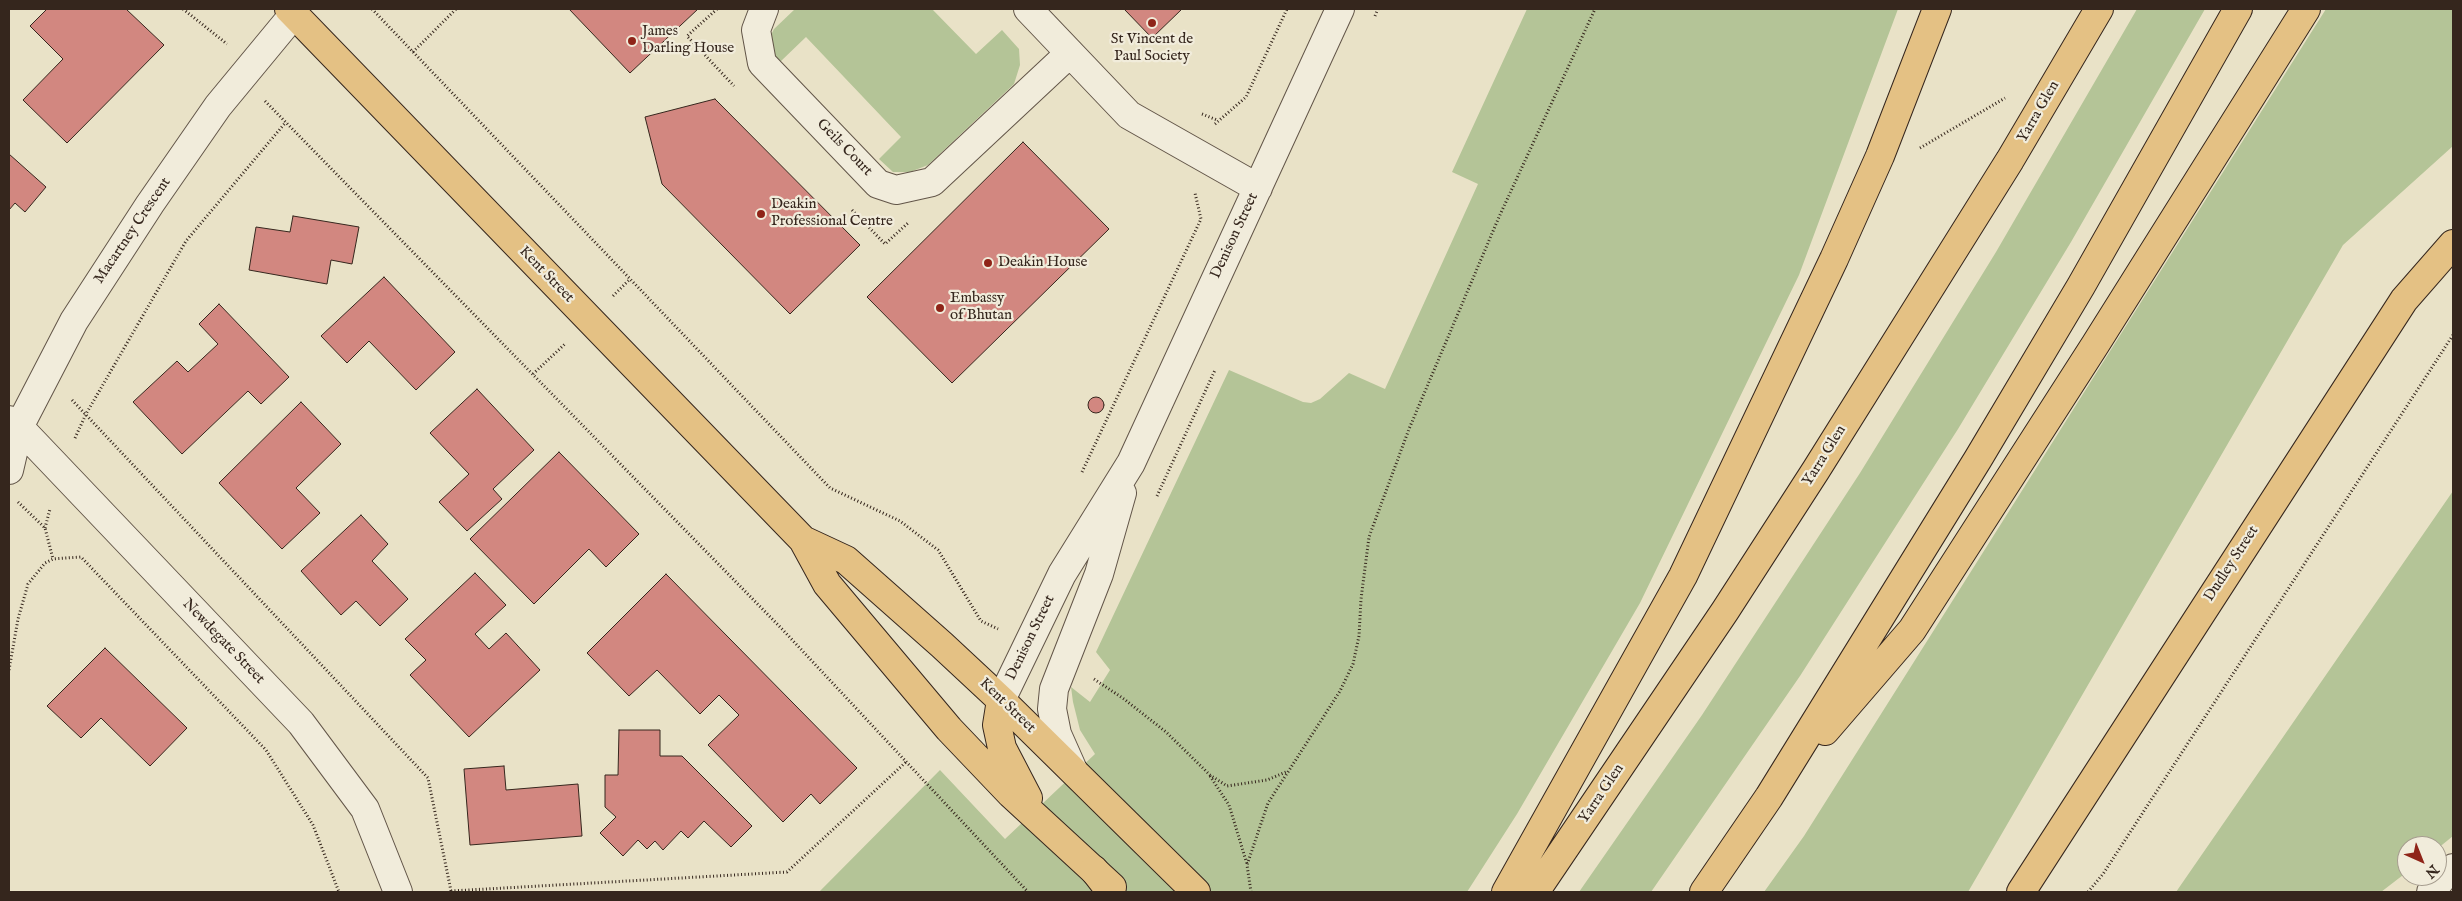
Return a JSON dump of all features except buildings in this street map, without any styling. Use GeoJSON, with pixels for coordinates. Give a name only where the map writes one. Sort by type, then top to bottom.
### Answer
{"type":"FeatureCollection","features":[{"type":"Feature","properties":{"kind":"main road"},"geometry":{"type":"LineString","coordinates":[[1506,892],[1692,558],[1880,156],[1937,9]]}},
{"type":"Feature","properties":{"kind":"main road","name":"Yarra Glen"},"geometry":{"type":"LineString","coordinates":[[1535,892],[1725,611],[1816,470],[2010,160],[2099,9]]}},
{"type":"Feature","properties":{"kind":"main road"},"geometry":{"type":"LineString","coordinates":[[1704,892],[1769,797],[1978,459],[2081,286],[2238,9]]}},
{"type":"Feature","properties":{"kind":"main road"},"geometry":{"type":"LineString","coordinates":[[1769,797],[1912,630],[2095,345],[2306,9]]}},
{"type":"Feature","properties":{"kind":"main road","name":"Kent Street"},"geometry":{"type":"LineString","coordinates":[[291,12],[804,540],[827,584],[949,729],[1011,794],[1118,892]]}},
{"type":"Feature","properties":{"kind":"main road","name":"Dudley Street"},"geometry":{"type":"LineString","coordinates":[[2021,892],[2404,300],[2453,244]]}},
{"type":"Feature","properties":{"kind":"main road","name":"Kent Street"},"geometry":{"type":"LineString","coordinates":[[804,540],[846,560],[1001,700],[1196,892]]}},
{"type":"Feature","properties":{"kind":"main road","name":"Denison Street"},"geometry":{"type":"LineString","coordinates":[[1001,700],[997,725],[1002,748],[1042,823]]}},
{"type":"Feature","properties":{"kind":"main road"},"geometry":{"type":"LineString","coordinates":[[1094,870],[1111,892]]}},
{"type":"Feature","properties":{"kind":"street","name":"Geils Court"},"geometry":{"type":"LineString","coordinates":[[764,9],[756,30],[762,63],[878,184],[896,190],[932,182],[1070,53]]}},
{"type":"Feature","properties":{"kind":"street"},"geometry":{"type":"LineString","coordinates":[[1028,9],[1130,115],[1258,188]]}},
{"type":"Feature","properties":{"kind":"street","name":"Denison Street"},"geometry":{"type":"LineString","coordinates":[[1001,700],[1062,574],[1131,463],[1340,9]]}},
{"type":"Feature","properties":{"kind":"street","name":"Macartney Crescent"},"geometry":{"type":"LineString","coordinates":[[9,470],[14,424],[46,374],[74,321],[150,204],[218,106],[242,78],[291,12]]}},
{"type":"Feature","properties":{"kind":"street","name":"Newdegate Street"},"geometry":{"type":"LineString","coordinates":[[14,424],[301,723],[365,809],[398,892]]}},
{"type":"Feature","properties":{"kind":"street","name":"Denison Street"},"geometry":{"type":"LineString","coordinates":[[1072,770],[1057,734],[1052,709],[1054,689],[1099,574],[1131,463]]}},
{"type":"Feature","properties":{"kind":"path"},"geometry":{"type":"LineString","coordinates":[[183,9],[233,49],[242,78],[782,629],[1028,892]]}},
{"type":"Feature","properties":{"kind":"path"},"geometry":{"type":"LineString","coordinates":[[372,9],[830,488],[900,521],[938,550],[980,620],[1001,631]]}},
{"type":"Feature","properties":{"kind":"path"},"geometry":{"type":"LineString","coordinates":[[413,52],[456,9]]}},
{"type":"Feature","properties":{"kind":"path"},"geometry":{"type":"LineString","coordinates":[[717,9],[687,36],[735,86]]}},
{"type":"Feature","properties":{"kind":"path"},"geometry":{"type":"LineString","coordinates":[[1247,865],[1268,803],[1286,772],[1340,691],[1353,664],[1359,636],[1361,599],[1369,537],[1410,429],[1499,217],[1595,9]]}},
{"type":"Feature","properties":{"kind":"path"},"geometry":{"type":"LineString","coordinates":[[1914,152],[2008,96]]}},
{"type":"Feature","properties":{"kind":"path"},"geometry":{"type":"LineString","coordinates":[[53,559],[45,528],[59,471],[86,414],[186,241],[286,122]]}},
{"type":"Feature","properties":{"kind":"path"},"geometry":{"type":"LineString","coordinates":[[851,208],[885,244],[914,218]]}},
{"type":"Feature","properties":{"kind":"path"},"geometry":{"type":"LineString","coordinates":[[2088,892],[2103,874],[2453,335]]}},
{"type":"Feature","properties":{"kind":"path"},"geometry":{"type":"LineString","coordinates":[[46,374],[86,414],[428,778],[451,892],[787,872],[906,761]]}},
{"type":"Feature","properties":{"kind":"path"},"geometry":{"type":"LineString","coordinates":[[15,499],[45,528]]}},
{"type":"Feature","properties":{"kind":"path"},"geometry":{"type":"LineString","coordinates":[[9,670],[28,584],[45,563],[53,559],[81,557],[266,750],[313,825],[339,892]]}},
{"type":"Feature","properties":{"kind":"path"},"geometry":{"type":"LineString","coordinates":[[1086,675],[1124,699],[1166,732],[1210,775],[1227,786],[1267,780],[1286,772]]}},
{"type":"Feature","properties":{"kind":"path"},"geometry":{"type":"LineString","coordinates":[[1210,775],[1229,805],[1247,865],[1251,892]]}},
{"type":"Feature","properties":{"kind":"green space"},"geometry":{"type":"Polygon","coordinates":[[[795,9],[932,9],[976,54],[1002,30],[1019,49],[1020,65],[1014,84],[928,165],[910,172],[893,172],[879,159],[901,137],[806,37],[780,62],[772,52],[770,37],[774,29],[795,9]]]}},
{"type":"Feature","properties":{"kind":"green space"},"geometry":{"type":"Polygon","coordinates":[[[1527,9],[1898,9],[1799,275],[1640,603],[1517,814],[1467,892],[819,892],[940,770],[1005,839],[1095,754],[1080,730],[1071,687],[1090,702],[1110,670],[1096,652],[1229,370],[1303,402],[1311,403],[1320,399],[1349,373],[1385,389],[1478,184],[1452,172],[1527,9]]]}},
{"type":"Feature","properties":{"kind":"green space"},"geometry":{"type":"Polygon","coordinates":[[[2137,9],[2205,9],[2071,242],[1958,429],[1800,676],[1651,892],[1579,892],[1702,715],[1860,473],[1996,252],[2137,9]]]}},
{"type":"Feature","properties":{"kind":"green space"},"geometry":{"type":"Polygon","coordinates":[[[2326,9],[2453,9],[2453,146],[2343,245],[1968,892],[1764,892],[1804,836],[2326,9]]]}},
{"type":"Feature","properties":{"kind":"green space"},"geometry":{"type":"Polygon","coordinates":[[[2453,491],[2453,836],[2447,841],[2447,836],[2397,836],[2397,880],[2381,892],[2176,892],[2453,491]]]}},
{"type":"Feature","properties":{"kind":"place","name":"St Vincent de Paul Society"},"geometry":{"type":"Point","coordinates":[1152,23]}},
{"type":"Feature","properties":{"kind":"place","name":"James Darling House"},"geometry":{"type":"Point","coordinates":[632,41]}},
{"type":"Feature","properties":{"kind":"place","name":"Deakin Professional Centre"},"geometry":{"type":"Point","coordinates":[761,214]}},
{"type":"Feature","properties":{"kind":"place","name":"Deakin House"},"geometry":{"type":"Point","coordinates":[988,263]}},
{"type":"Feature","properties":{"kind":"place","name":"Embassy of Bhutan"},"geometry":{"type":"Point","coordinates":[940,308]}}]}
